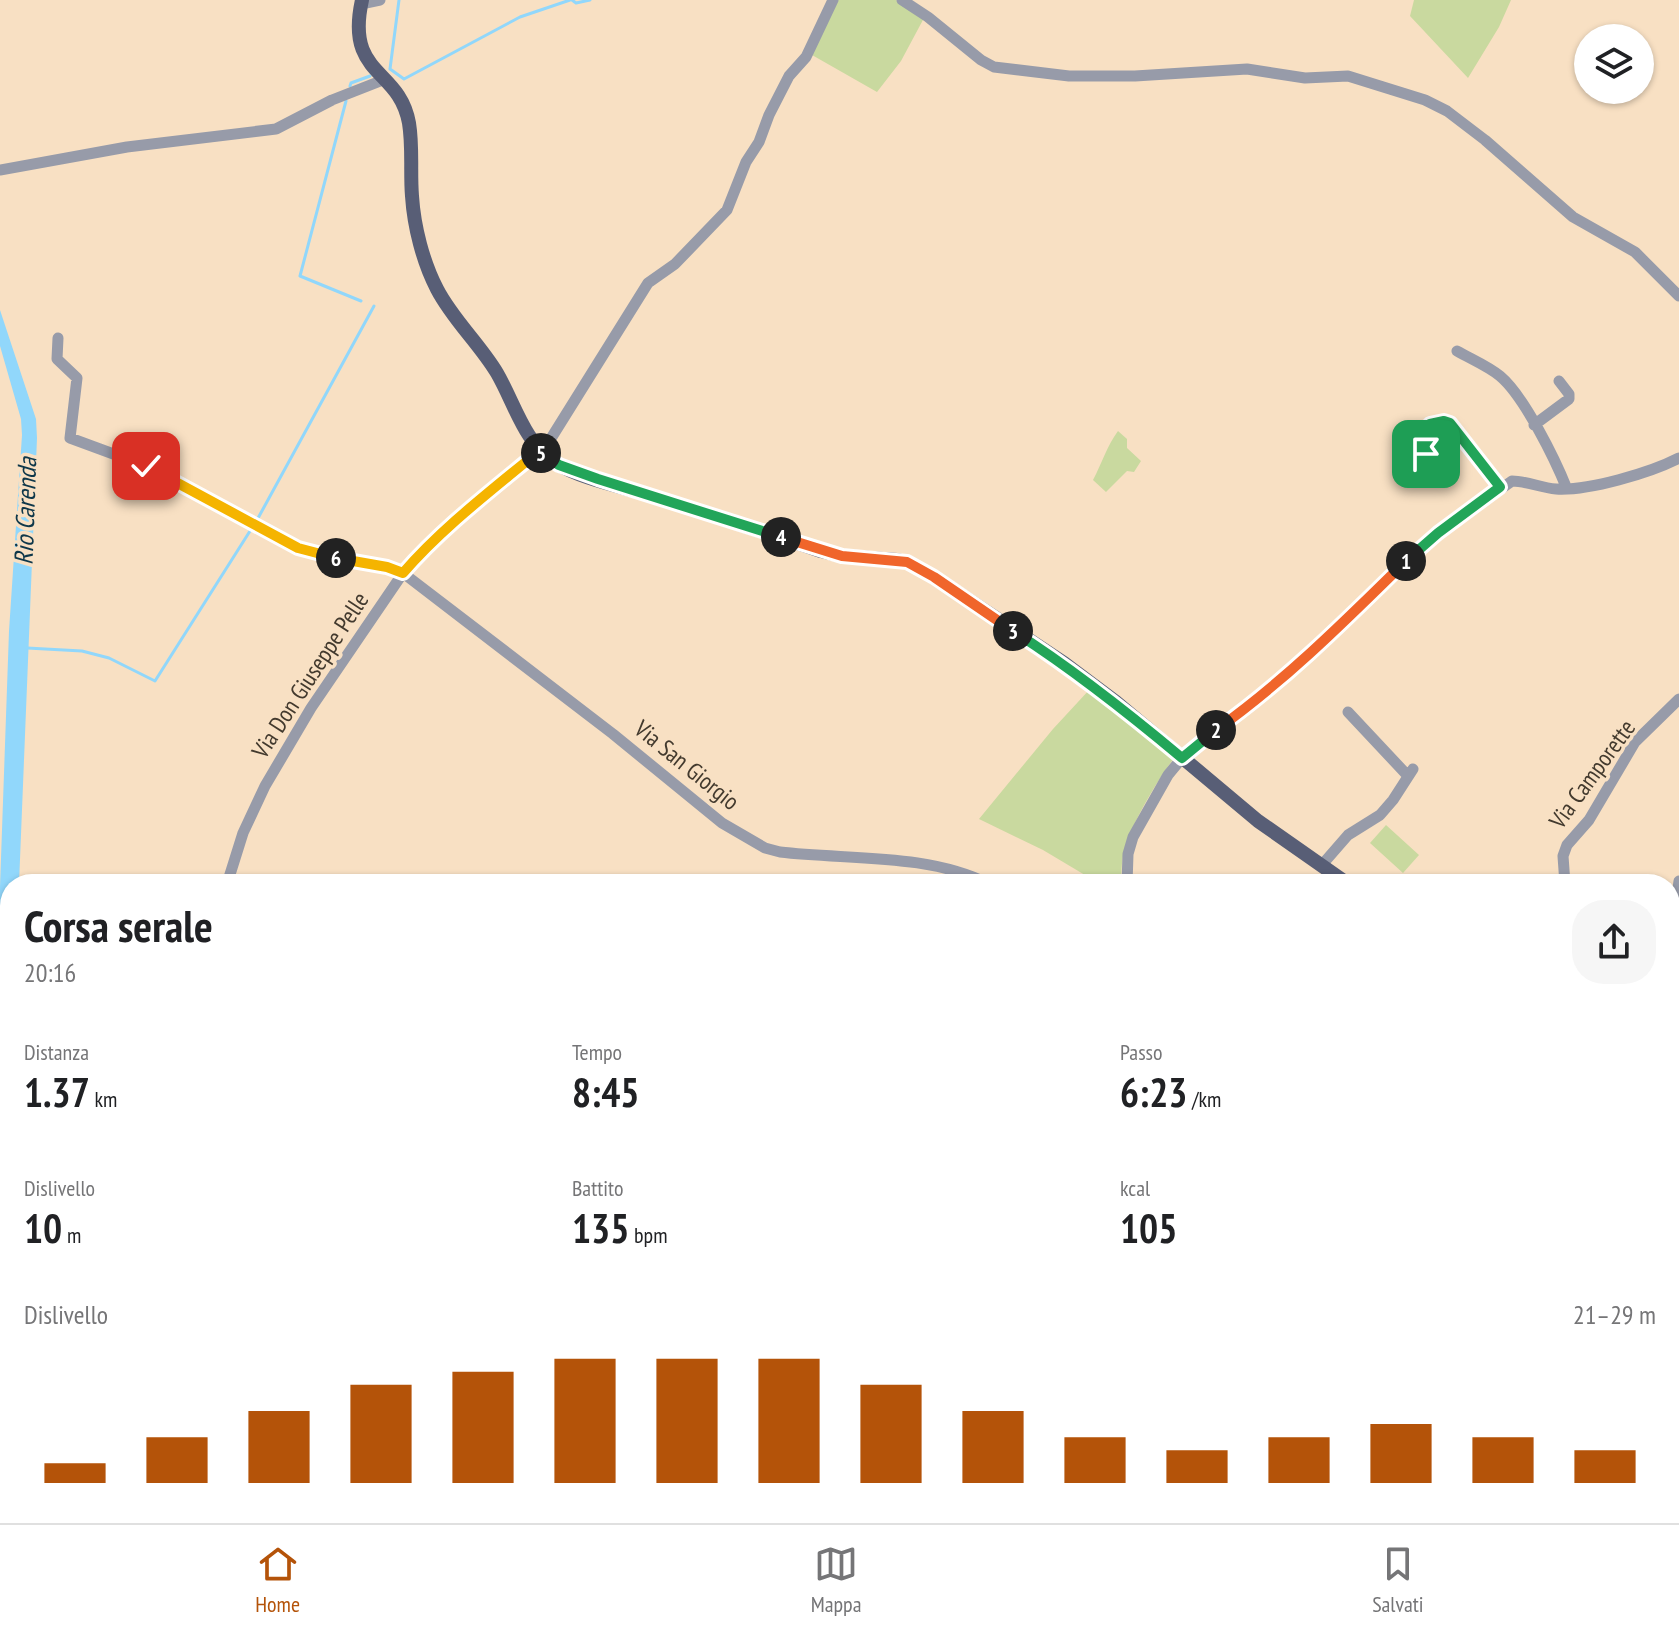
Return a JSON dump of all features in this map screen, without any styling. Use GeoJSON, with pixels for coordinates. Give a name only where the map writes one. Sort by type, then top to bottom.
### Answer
{"type":"FeatureCollection","features":[{"type":"Feature","properties":{"kind":"main road"},"geometry":{"type":"LineString","coordinates":[[361,2],[361,49],[383,80],[402,98],[407,114],[411,133],[415,222],[429,274],[448,309],[497,374],[539,451],[559,465],[598,479],[821,551],[907,562],[1064,663],[1116,702],[1258,821],[1333,874]]}},
{"type":"Feature","properties":{"kind":"street"},"geometry":{"type":"LineString","coordinates":[[361,2],[380,0]]}},
{"type":"Feature","properties":{"kind":"street","name":"Via Don Giuseppe Pelle"},"geometry":{"type":"LineString","coordinates":[[230,874],[243,833],[265,786],[311,708],[403,573],[428,544],[545,448],[648,283],[675,264],[727,210],[769,115],[789,76],[806,57],[833,0]]}},
{"type":"Feature","properties":{"kind":"street"},"geometry":{"type":"LineString","coordinates":[[902,0],[994,67],[1069,76],[1135,76],[1247,69],[1305,78],[1348,76],[1425,100],[1447,111],[1485,140],[1573,217],[1635,252],[1679,296]]}},
{"type":"Feature","properties":{"kind":"street"},"geometry":{"type":"LineString","coordinates":[[0,170],[127,147],[276,129],[332,100],[383,80]]}},
{"type":"Feature","properties":{"kind":"street"},"geometry":{"type":"LineString","coordinates":[[58,338],[57,359],[77,378],[70,438],[146,466],[298,548],[403,573]]}},
{"type":"Feature","properties":{"kind":"street"},"geometry":{"type":"LineString","coordinates":[[1457,351],[1503,378],[1534,425],[1567,489]]}},
{"type":"Feature","properties":{"kind":"street"},"geometry":{"type":"LineString","coordinates":[[1534,425],[1569,399],[1569,394],[1559,381]]}},
{"type":"Feature","properties":{"kind":"street"},"geometry":{"type":"LineString","coordinates":[[1426,454],[1428,447],[1422,437],[1430,424],[1450,423],[1500,487]]}},
{"type":"Feature","properties":{"kind":"street"},"geometry":{"type":"LineString","coordinates":[[1127,874],[1133,837],[1168,775],[1182,758],[1253,704],[1312,653],[1438,533],[1512,481],[1567,489],[1644,473],[1679,458]]}},
{"type":"Feature","properties":{"kind":"street","name":"Via San Giorgio"},"geometry":{"type":"LineString","coordinates":[[403,573],[613,734],[722,823],[765,848],[780,852],[900,862],[965,874]]}},
{"type":"Feature","properties":{"kind":"street","name":"Via Camporette"},"geometry":{"type":"LineString","coordinates":[[1564,874],[1563,856],[1567,845],[1589,820],[1635,742],[1679,699]]}},
{"type":"Feature","properties":{"kind":"street"},"geometry":{"type":"LineString","coordinates":[[1321,866],[1348,835],[1380,815],[1411,773],[1348,712]]}},
{"type":"Feature","properties":{"kind":"green space"},"geometry":{"type":"Polygon","coordinates":[[[838,0],[896,0],[924,18],[901,61],[877,92],[812,55],[838,0]]]}},
{"type":"Feature","properties":{"kind":"green space"},"geometry":{"type":"Polygon","coordinates":[[[1414,0],[1511,0],[1499,27],[1468,78],[1410,16],[1414,0]]]}},
{"type":"Feature","properties":{"kind":"green space"},"geometry":{"type":"Polygon","coordinates":[[[1118,431],[1127,439],[1127,448],[1141,461],[1134,472],[1127,471],[1106,492],[1093,480],[1118,431]]]}},
{"type":"Feature","properties":{"kind":"green space"},"geometry":{"type":"Polygon","coordinates":[[[1090,689],[1175,757],[1132,830],[1123,856],[1121,874],[1083,874],[1043,850],[979,819],[1090,689]]]}},
{"type":"Feature","properties":{"kind":"green space"},"geometry":{"type":"Polygon","coordinates":[[[1386,825],[1419,855],[1403,873],[1370,843],[1386,825]]]}},
{"type":"Feature","properties":{"kind":"water"},"geometry":{"type":"Polygon","coordinates":[[[0,310],[36,419],[37,438],[19,874],[0,874],[9,631],[22,435],[21,419],[0,346],[0,310]]]}},
{"type":"Feature","properties":{"kind":"waterway"},"geometry":{"type":"LineString","coordinates":[[390,69],[399,0]]}},
{"type":"Feature","properties":{"kind":"waterway"},"geometry":{"type":"LineString","coordinates":[[390,69],[404,79],[520,17],[570,0]]}},
{"type":"Feature","properties":{"kind":"waterway"},"geometry":{"type":"LineString","coordinates":[[572,0],[576,3],[590,0]]}},
{"type":"Feature","properties":{"kind":"waterway","name":"Rio Carenda"},"geometry":{"type":"LineString","coordinates":[[350,86],[370,76]]}},
{"type":"Feature","properties":{"kind":"waterway"},"geometry":{"type":"LineString","coordinates":[[346,101],[300,276],[361,301]]}},
{"type":"Feature","properties":{"kind":"waterway"},"geometry":{"type":"LineString","coordinates":[[257,520],[374,306]]}},
{"type":"Feature","properties":{"kind":"waterway"},"geometry":{"type":"LineString","coordinates":[[27,648],[82,651],[109,658],[155,681],[250,531]]}},
{"type":"Feature","properties":{"kind":"route"},"geometry":{"type":"LineString","coordinates":[[146,466],[298,548],[403,573],[428,544],[539,451],[559,465],[598,479],[821,551],[907,562],[1064,663],[1182,758],[1253,704],[1312,653],[1438,533],[1500,487],[1450,423],[1430,424],[1422,437],[1428,447],[1426,454]]}}]}
